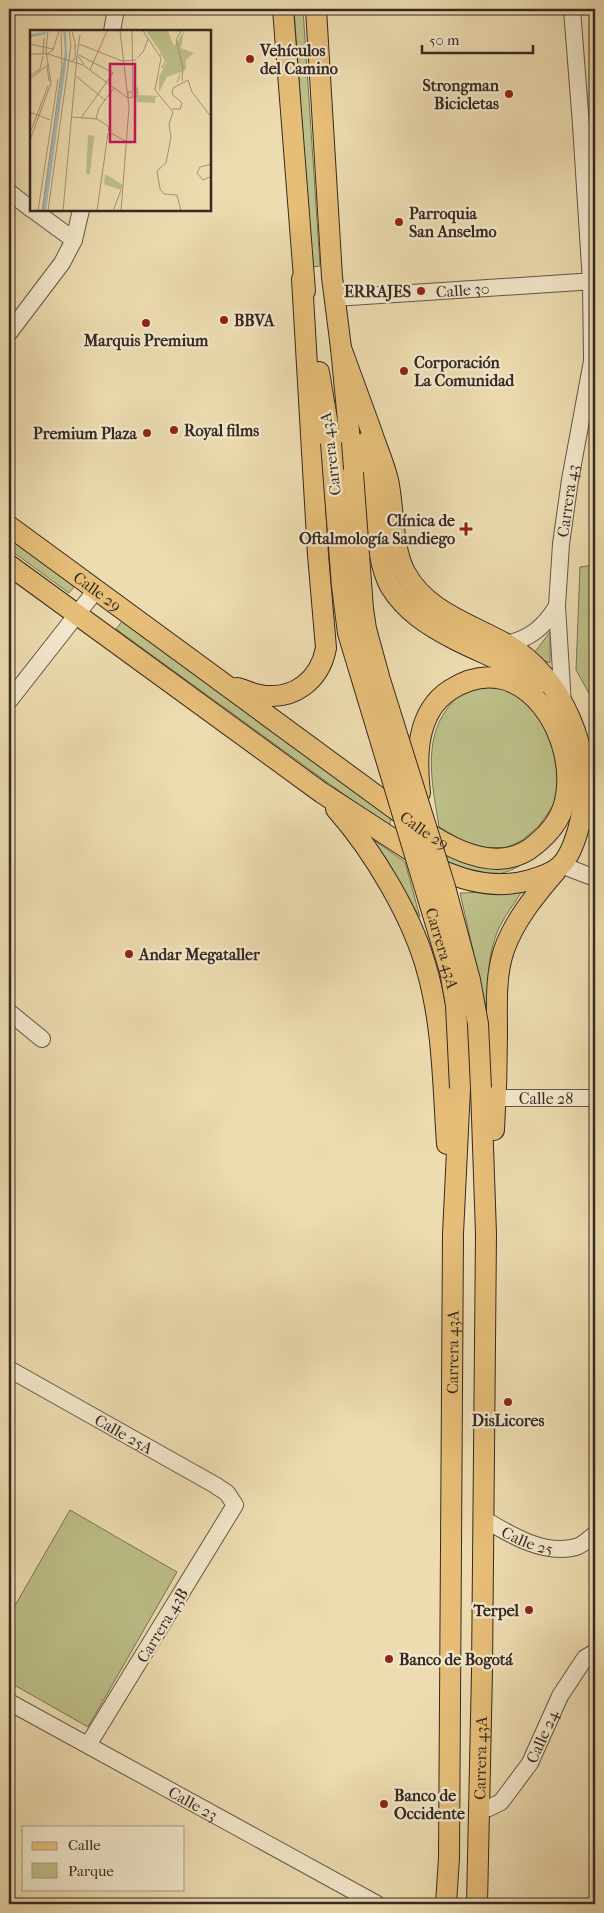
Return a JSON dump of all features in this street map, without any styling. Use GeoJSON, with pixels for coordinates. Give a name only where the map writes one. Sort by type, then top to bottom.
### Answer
{"type":"FeatureCollection","features":[{"type":"Feature","properties":{"kind":"main road","name":"Carrera 43A"},"geometry":{"type":"LineString","coordinates":[[283,9],[302,278],[331,443],[342,586],[348,633],[450,971],[456,1005],[460,1088],[453,1234],[449,1858],[446,1904]]}},
{"type":"Feature","properties":{"kind":"main road","name":"Carrera 43A"},"geometry":{"type":"LineString","coordinates":[[316,9],[331,267],[342,348],[354,473],[362,609],[380,680],[445,887],[475,1003],[489,1093],[482,1518],[482,1672],[477,1904]]}},
{"type":"Feature","properties":{"kind":"main road"},"geometry":{"type":"LineString","coordinates":[[223,684],[260,695],[288,694],[304,687],[317,673],[324,660],[326,648],[318,555],[302,278]]}},
{"type":"Feature","properties":{"kind":"main road"},"geometry":{"type":"LineString","coordinates":[[342,348],[388,480],[399,555],[404,570],[411,582],[422,596],[434,605],[459,621],[507,644],[534,665],[554,689],[570,719],[579,744],[585,788],[584,807],[578,832],[561,865],[527,909],[504,950],[498,982],[489,1093]]}},
{"type":"Feature","properties":{"kind":"main road"},"geometry":{"type":"LineString","coordinates":[[342,348],[371,473],[383,568],[390,585],[399,599],[411,612],[422,620],[455,640],[516,667],[548,690],[563,705]]}},
{"type":"Feature","properties":{"kind":"main road","name":"Calle 29"},"geometry":{"type":"LineString","coordinates":[[9,526],[442,842],[460,851],[489,858],[517,855],[532,848],[547,834],[556,822],[563,807],[566,790],[565,756],[554,726],[538,700],[513,682],[502,679],[484,678],[466,682],[449,690],[428,714],[421,733],[418,755],[422,815]]}},
{"type":"Feature","properties":{"kind":"main road","name":"Calle 29"},"geometry":{"type":"LineString","coordinates":[[9,565],[322,793],[432,864],[457,877],[491,884],[522,882],[548,873],[561,865]]}},
{"type":"Feature","properties":{"kind":"main road"},"geometry":{"type":"LineString","coordinates":[[322,793],[361,841],[385,878],[413,932],[428,974],[438,1023],[453,1234]]}},
{"type":"Feature","properties":{"kind":"street"},"geometry":{"type":"LineString","coordinates":[[112,30],[116,9]]}},
{"type":"Feature","properties":{"kind":"street","name":"Carrera 43"},"geometry":{"type":"LineString","coordinates":[[563,705],[557,606],[561,544],[567,499],[592,361],[593,282],[588,125],[572,9]]}},
{"type":"Feature","properties":{"kind":"street"},"geometry":{"type":"LineString","coordinates":[[9,192],[30,208]]}},
{"type":"Feature","properties":{"kind":"street"},"geometry":{"type":"LineString","coordinates":[[35,211],[74,240]]}},
{"type":"Feature","properties":{"kind":"street"},"geometry":{"type":"LineString","coordinates":[[9,333],[62,263],[74,240],[81,211]]}},
{"type":"Feature","properties":{"kind":"street","name":"Calle 30"},"geometry":{"type":"LineString","coordinates":[[335,298],[593,282]]}},
{"type":"Feature","properties":{"kind":"street"},"geometry":{"type":"LineString","coordinates":[[9,701],[96,590]]}},
{"type":"Feature","properties":{"kind":"street"},"geometry":{"type":"LineString","coordinates":[[507,644],[524,639],[537,632],[551,617],[557,606]]}},
{"type":"Feature","properties":{"kind":"street"},"geometry":{"type":"LineString","coordinates":[[561,865],[595,878]]}},
{"type":"Feature","properties":{"kind":"street"},"geometry":{"type":"LineString","coordinates":[[9,1012],[42,1039]]}},
{"type":"Feature","properties":{"kind":"street","name":"Calle 28"},"geometry":{"type":"LineString","coordinates":[[489,1093],[595,1098]]}},
{"type":"Feature","properties":{"kind":"street","name":"Calle 25A"},"geometry":{"type":"LineString","coordinates":[[9,1369],[215,1485],[227,1493],[235,1505]]}},
{"type":"Feature","properties":{"kind":"street","name":"Carrera 43B"},"geometry":{"type":"LineString","coordinates":[[88,1745],[235,1505]]}},
{"type":"Feature","properties":{"kind":"street","name":"Calle 25"},"geometry":{"type":"LineString","coordinates":[[482,1518],[532,1544],[555,1550],[578,1547],[595,1534]]}},
{"type":"Feature","properties":{"kind":"street","name":"Calle 24"},"geometry":{"type":"LineString","coordinates":[[479,1809],[489,1808],[501,1802],[530,1763],[564,1690],[586,1658],[595,1652]]}},
{"type":"Feature","properties":{"kind":"street","name":"Calle 23"},"geometry":{"type":"LineString","coordinates":[[9,1702],[377,1904]]}},
{"type":"Feature","properties":{"kind":"green space"},"geometry":{"type":"Polygon","coordinates":[[[294,9],[303,9],[320,266],[312,267],[294,9]]]}},
{"type":"Feature","properties":{"kind":"green space"},"geometry":{"type":"Polygon","coordinates":[[[9,538],[75,586],[69,593],[9,549],[9,538]]]}},
{"type":"Feature","properties":{"kind":"green space"},"geometry":{"type":"Polygon","coordinates":[[[595,565],[595,704],[576,670],[580,567],[595,565]]]}},
{"type":"Feature","properties":{"kind":"green space"},"geometry":{"type":"Polygon","coordinates":[[[123,620],[392,815],[389,827],[116,629],[123,620]]]}},
{"type":"Feature","properties":{"kind":"green space"},"geometry":{"type":"Polygon","coordinates":[[[550,632],[550,663],[532,656],[550,632]]]}},
{"type":"Feature","properties":{"kind":"green space"},"geometry":{"type":"Polygon","coordinates":[[[501,685],[521,694],[551,732],[558,780],[554,804],[539,826],[521,841],[505,848],[487,848],[463,841],[439,827],[432,781],[432,751],[434,736],[439,722],[454,700],[471,691],[501,685]]]}},
{"type":"Feature","properties":{"kind":"green space"},"geometry":{"type":"Polygon","coordinates":[[[368,836],[405,862],[420,917],[368,836]]]}},
{"type":"Feature","properties":{"kind":"green space"},"geometry":{"type":"Polygon","coordinates":[[[446,853],[495,868],[519,866],[510,871],[493,875],[477,874],[449,868],[446,853]]]}},
{"type":"Feature","properties":{"kind":"green space"},"geometry":{"type":"Polygon","coordinates":[[[522,891],[503,920],[492,947],[489,965],[487,1012],[460,893],[522,891]]]}},
{"type":"Feature","properties":{"kind":"green space"},"geometry":{"type":"Polygon","coordinates":[[[70,1510],[177,1572],[88,1727],[9,1682],[9,1616],[70,1510]]]}},
{"type":"Feature","properties":{"kind":"place","name":"Vehículos del Camino"},"geometry":{"type":"Point","coordinates":[250,59]}},
{"type":"Feature","properties":{"kind":"place","name":"Strongman Bicicletas"},"geometry":{"type":"Point","coordinates":[509,94]}},
{"type":"Feature","properties":{"kind":"place","name":"Parroquia San Anselmo"},"geometry":{"type":"Point","coordinates":[399,222]}},
{"type":"Feature","properties":{"kind":"place","name":"ERRAJES"},"geometry":{"type":"Point","coordinates":[421,291]}},
{"type":"Feature","properties":{"kind":"place","name":"BBVA"},"geometry":{"type":"Point","coordinates":[224,320]}},
{"type":"Feature","properties":{"kind":"place","name":"Marquis Premium"},"geometry":{"type":"Point","coordinates":[146,323]}},
{"type":"Feature","properties":{"kind":"place","name":"Corporación La Comunidad"},"geometry":{"type":"Point","coordinates":[404,371]}},
{"type":"Feature","properties":{"kind":"place","name":"Royal films"},"geometry":{"type":"Point","coordinates":[174,430]}},
{"type":"Feature","properties":{"kind":"place","name":"Premium Plaza"},"geometry":{"type":"Point","coordinates":[147,433]}},
{"type":"Feature","properties":{"kind":"place","name":"Clínica de Oftalmología Sandiego"},"geometry":{"type":"Point","coordinates":[466,529]}},
{"type":"Feature","properties":{"kind":"place","name":"Andar Megataller"},"geometry":{"type":"Point","coordinates":[129,954]}},
{"type":"Feature","properties":{"kind":"place","name":"DisLicores"},"geometry":{"type":"Point","coordinates":[508,1402]}},
{"type":"Feature","properties":{"kind":"place","name":"Terpel"},"geometry":{"type":"Point","coordinates":[529,1610]}},
{"type":"Feature","properties":{"kind":"place","name":"Banco de Bogotá"},"geometry":{"type":"Point","coordinates":[389,1659]}},
{"type":"Feature","properties":{"kind":"place","name":"Banco de Occidente"},"geometry":{"type":"Point","coordinates":[384,1804]}}]}
